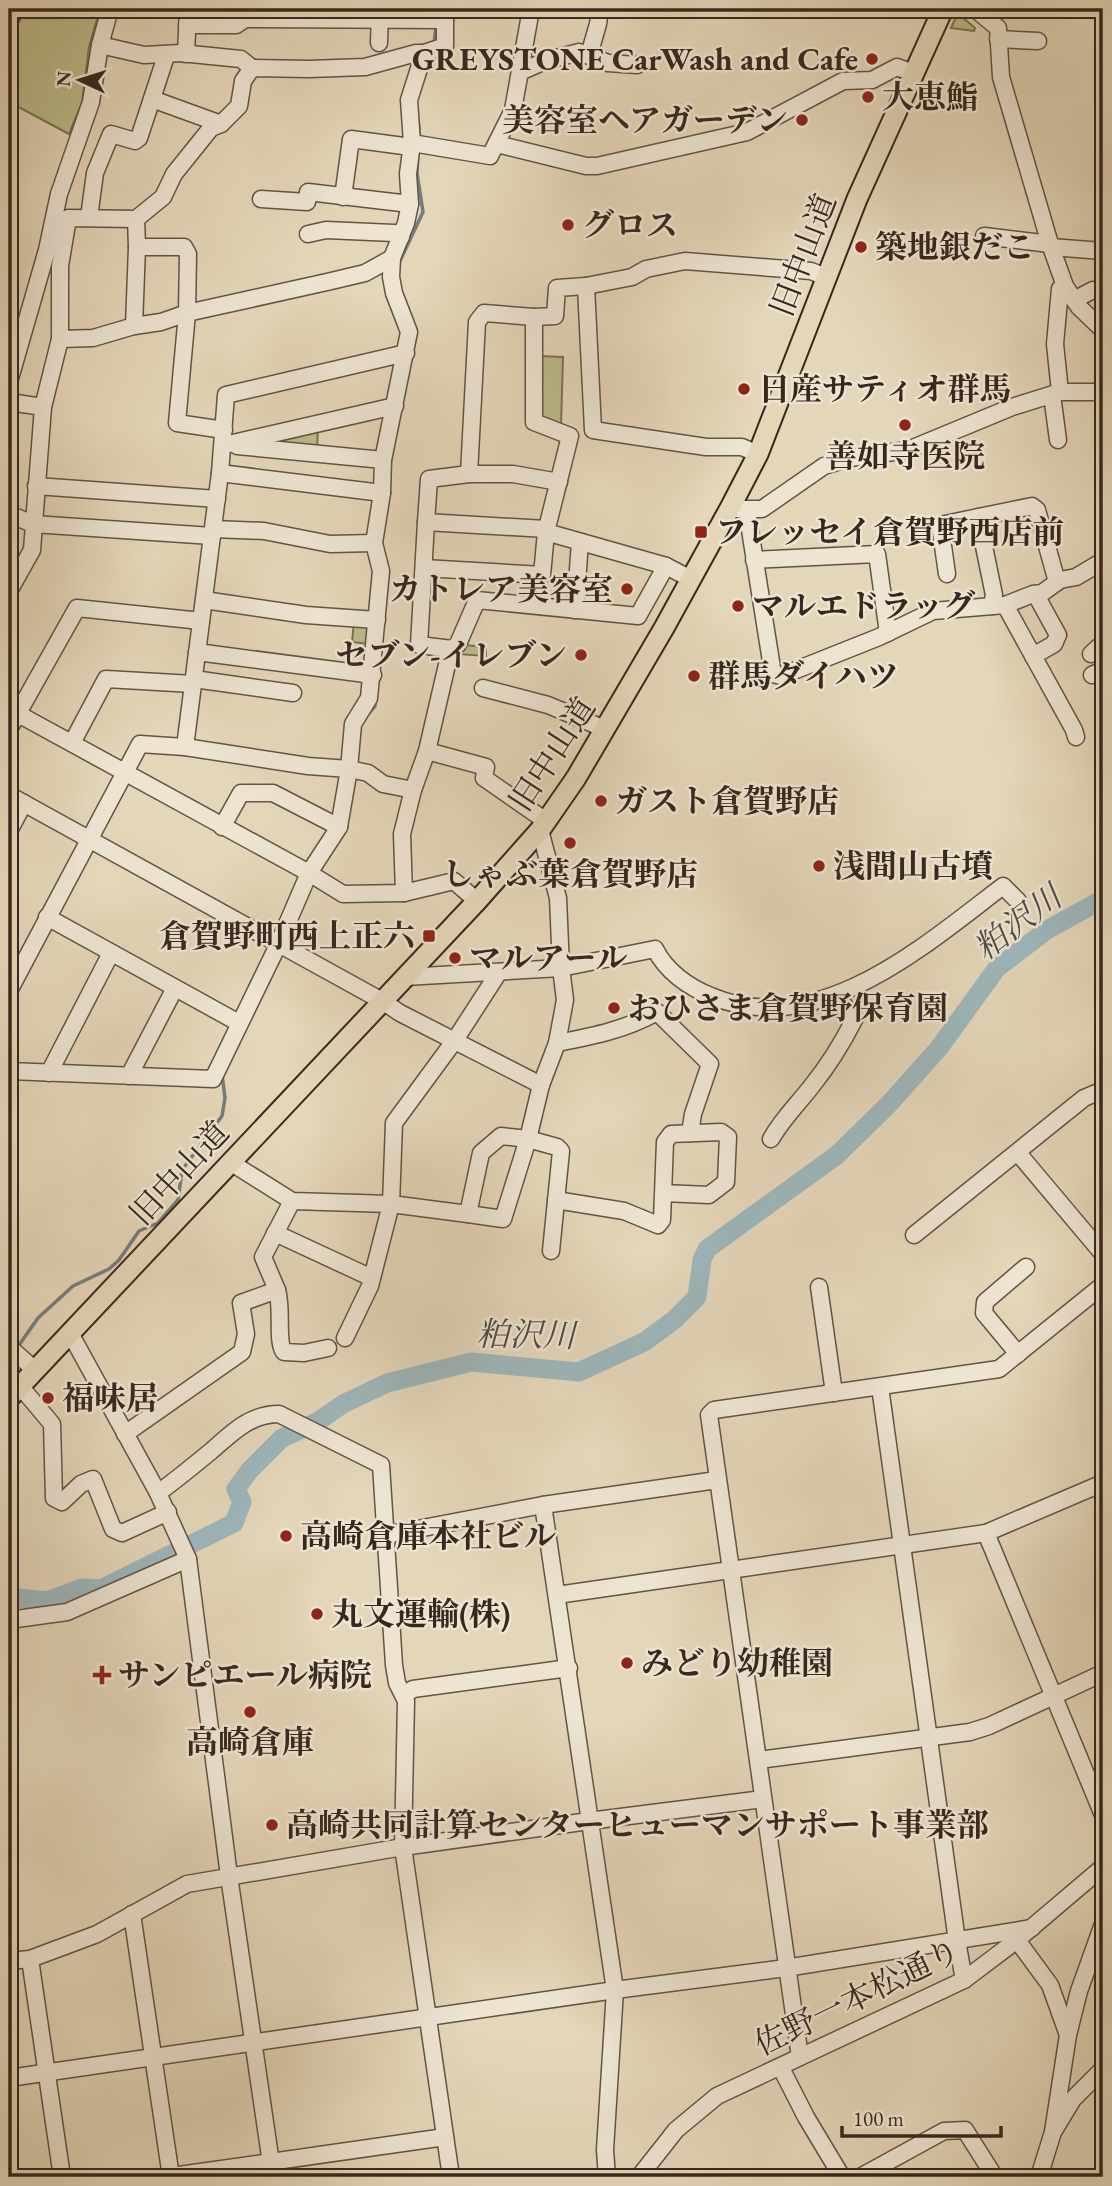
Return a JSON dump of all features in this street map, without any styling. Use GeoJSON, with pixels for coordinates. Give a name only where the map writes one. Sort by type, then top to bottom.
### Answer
{"type":"FeatureCollection","features":[{"type":"Feature","properties":{"kind":"main road","name":"旧中山道"},"geometry":{"type":"LineString","coordinates":[[14,1392],[477,901],[543,825],[576,778],[691,579],[738,510],[856,199],[943,9]]}},
{"type":"Feature","properties":{"kind":"street"},"geometry":{"type":"LineString","coordinates":[[9,21],[16,9]]}},
{"type":"Feature","properties":{"kind":"street"},"geometry":{"type":"LineString","coordinates":[[9,382],[16,333],[91,102],[100,45],[110,9]]}},
{"type":"Feature","properties":{"kind":"street"},"geometry":{"type":"LineString","coordinates":[[343,197],[351,139],[490,156],[513,110],[531,9]]}},
{"type":"Feature","properties":{"kind":"street"},"geometry":{"type":"LineString","coordinates":[[589,55],[600,9]]}},
{"type":"Feature","properties":{"kind":"street"},"geometry":{"type":"LineString","coordinates":[[379,43],[380,14]]}},
{"type":"Feature","properties":{"kind":"street"},"geometry":{"type":"LineString","coordinates":[[9,1071],[213,1079],[278,945],[309,873],[339,827],[353,724],[369,698],[381,571],[374,543],[383,493],[383,460],[409,332],[394,293],[391,278],[392,258],[410,204],[408,174],[412,145],[409,100],[432,50],[440,16],[380,14],[246,19],[236,25],[187,17],[186,54]]}},
{"type":"Feature","properties":{"kind":"street"},"geometry":{"type":"LineString","coordinates":[[990,21],[1038,41]]}},
{"type":"Feature","properties":{"kind":"street"},"geometry":{"type":"LineString","coordinates":[[990,21],[1009,108],[1051,245],[1070,293],[1103,330]]}},
{"type":"Feature","properties":{"kind":"street"},"geometry":{"type":"LineString","coordinates":[[100,45],[144,55],[186,54],[241,59],[252,68],[309,69],[365,67],[432,50]]}},
{"type":"Feature","properties":{"kind":"street"},"geometry":{"type":"LineString","coordinates":[[520,72],[545,61],[579,52],[608,63],[638,65]]}},
{"type":"Feature","properties":{"kind":"street"},"geometry":{"type":"LineString","coordinates":[[89,217],[95,173],[111,134],[135,141],[139,138],[166,56]]}},
{"type":"Feature","properties":{"kind":"street"},"geometry":{"type":"LineString","coordinates":[[497,144],[586,166],[597,166],[747,132],[843,81],[872,80],[897,67],[913,73]]}},
{"type":"Feature","properties":{"kind":"street"},"geometry":{"type":"LineString","coordinates":[[9,592],[32,550],[43,407],[60,339],[60,266],[68,218],[136,219],[163,197],[174,174],[211,128],[220,124],[239,106],[243,81],[252,68]]}},
{"type":"Feature","properties":{"kind":"street"},"geometry":{"type":"LineString","coordinates":[[152,99],[220,124]]}},
{"type":"Feature","properties":{"kind":"street"},"geometry":{"type":"LineString","coordinates":[[261,198],[307,202],[308,192],[410,204]]}},
{"type":"Feature","properties":{"kind":"street"},"geometry":{"type":"LineString","coordinates":[[134,326],[136,219]]}},
{"type":"Feature","properties":{"kind":"street"},"geometry":{"type":"LineString","coordinates":[[308,234],[326,230],[394,233],[401,237]]}},
{"type":"Feature","properties":{"kind":"street"},"geometry":{"type":"LineString","coordinates":[[984,236],[1103,251]]}},
{"type":"Feature","properties":{"kind":"street"},"geometry":{"type":"LineString","coordinates":[[137,247],[184,247],[188,254],[187,313],[177,423],[224,437],[383,460]]}},
{"type":"Feature","properties":{"kind":"street"},"geometry":{"type":"LineString","coordinates":[[60,339],[93,338],[134,326],[161,322],[187,313],[365,272],[392,258]]}},
{"type":"Feature","properties":{"kind":"street"},"geometry":{"type":"LineString","coordinates":[[469,474],[477,322],[484,313],[555,316],[557,288],[586,286],[632,277],[646,269],[685,261],[811,271],[826,277]]}},
{"type":"Feature","properties":{"kind":"street"},"geometry":{"type":"LineString","coordinates":[[586,286],[593,430]]}},
{"type":"Feature","properties":{"kind":"street"},"geometry":{"type":"LineString","coordinates":[[1058,440],[1055,344],[1060,289],[1070,293],[1093,290],[1103,292]]}},
{"type":"Feature","properties":{"kind":"street"},"geometry":{"type":"LineString","coordinates":[[534,317],[534,422],[570,436],[564,480]]}},
{"type":"Feature","properties":{"kind":"street"},"geometry":{"type":"LineString","coordinates":[[185,747],[217,499],[226,395],[406,354]]}},
{"type":"Feature","properties":{"kind":"street"},"geometry":{"type":"LineString","coordinates":[[1103,392],[1056,393],[1012,407],[908,450],[850,458],[824,466],[762,509],[738,510],[754,560],[773,674],[781,676],[888,633],[933,611],[998,605],[1036,595],[1103,561]]}},
{"type":"Feature","properties":{"kind":"street"},"geometry":{"type":"LineString","coordinates":[[9,402],[43,407]]}},
{"type":"Feature","properties":{"kind":"street"},"geometry":{"type":"LineString","coordinates":[[224,437],[396,406]]}},
{"type":"Feature","properties":{"kind":"street"},"geometry":{"type":"LineString","coordinates":[[424,568],[542,575],[546,531],[578,433],[593,430],[706,447],[742,447],[758,454]]}},
{"type":"Feature","properties":{"kind":"street"},"geometry":{"type":"LineString","coordinates":[[220,473],[383,493]]}},
{"type":"Feature","properties":{"kind":"street"},"geometry":{"type":"LineString","coordinates":[[452,649],[419,645],[429,479],[469,474],[513,474],[564,480]]}},
{"type":"Feature","properties":{"kind":"street"},"geometry":{"type":"LineString","coordinates":[[36,486],[217,499]]}},
{"type":"Feature","properties":{"kind":"street"},"geometry":{"type":"LineString","coordinates":[[947,574],[940,526],[1032,506],[1037,510],[1058,582]]}},
{"type":"Feature","properties":{"kind":"street"},"geometry":{"type":"LineString","coordinates":[[9,514],[33,524],[213,533],[264,531],[330,544],[374,543]]}},
{"type":"Feature","properties":{"kind":"street"},"geometry":{"type":"LineString","coordinates":[[978,517],[998,605],[1033,656],[1076,737]]}},
{"type":"Feature","properties":{"kind":"street"},"geometry":{"type":"LineString","coordinates":[[426,522],[546,531],[666,566],[691,579]]}},
{"type":"Feature","properties":{"kind":"street"},"geometry":{"type":"LineString","coordinates":[[575,610],[580,542]]}},
{"type":"Feature","properties":{"kind":"street"},"geometry":{"type":"LineString","coordinates":[[754,560],[877,554],[888,633]]}},
{"type":"Feature","properties":{"kind":"street"},"geometry":{"type":"LineString","coordinates":[[404,893],[402,834],[413,790],[427,751],[452,649],[458,644],[477,600],[638,616],[666,566]]}},
{"type":"Feature","properties":{"kind":"street"},"geometry":{"type":"LineString","coordinates":[[1033,656],[1054,644],[1058,635],[1036,595]]}},
{"type":"Feature","properties":{"kind":"street"},"geometry":{"type":"LineString","coordinates":[[204,600],[306,615],[377,620]]}},
{"type":"Feature","properties":{"kind":"street"},"geometry":{"type":"LineString","coordinates":[[9,729],[13,711],[76,608],[201,621]]}},
{"type":"Feature","properties":{"kind":"street"},"geometry":{"type":"LineString","coordinates":[[1091,654],[1103,643]]}},
{"type":"Feature","properties":{"kind":"street"},"geometry":{"type":"LineString","coordinates":[[197,652],[373,675]]}},
{"type":"Feature","properties":{"kind":"street"},"geometry":{"type":"LineString","coordinates":[[72,743],[106,679],[194,681],[293,693]]}},
{"type":"Feature","properties":{"kind":"street"},"geometry":{"type":"LineString","coordinates":[[483,688],[548,705],[605,729]]}},
{"type":"Feature","properties":{"kind":"street"},"geometry":{"type":"LineString","coordinates":[[13,711],[343,894],[404,893],[454,881],[477,901]]}},
{"type":"Feature","properties":{"kind":"street"},"geometry":{"type":"LineString","coordinates":[[9,991],[140,744],[185,747],[308,766],[349,769],[368,773],[383,784],[413,790]]}},
{"type":"Feature","properties":{"kind":"street"},"geometry":{"type":"LineString","coordinates":[[230,1162],[292,1201],[391,1204],[503,1219],[528,1139],[541,1085],[557,1043],[565,1000],[558,898],[543,825],[484,778],[486,767],[427,751]]}},
{"type":"Feature","properties":{"kind":"street"},"geometry":{"type":"LineString","coordinates":[[222,827],[241,793],[273,793],[339,827]]}},
{"type":"Feature","properties":{"kind":"street"},"geometry":{"type":"LineString","coordinates":[[9,795],[400,1013],[541,1085]]}},
{"type":"Feature","properties":{"kind":"street"},"geometry":{"type":"LineString","coordinates":[[9,831],[24,803]]}},
{"type":"Feature","properties":{"kind":"street"},"geometry":{"type":"LineString","coordinates":[[405,977],[561,968],[655,948],[659,957],[678,977],[694,989],[727,1003],[772,1009],[835,996],[887,971],[1003,886],[1018,901]]}},
{"type":"Feature","properties":{"kind":"street"},"geometry":{"type":"LineString","coordinates":[[47,917],[239,1023]]}},
{"type":"Feature","properties":{"kind":"street"},"geometry":{"type":"LineString","coordinates":[[49,1073],[111,953]]}},
{"type":"Feature","properties":{"kind":"street"},"geometry":{"type":"LineString","coordinates":[[345,1338],[372,1278],[391,1204],[394,1123],[455,1040],[499,972]]}},
{"type":"Feature","properties":{"kind":"street"},"geometry":{"type":"LineString","coordinates":[[129,1076],[175,988]]}},
{"type":"Feature","properties":{"kind":"street"},"geometry":{"type":"LineString","coordinates":[[771,1139],[780,1122],[810,1089],[855,1018],[835,996]]}},
{"type":"Feature","properties":{"kind":"street"},"geometry":{"type":"LineString","coordinates":[[557,1043],[602,1035],[634,1025],[657,1012],[710,1064],[693,1114],[690,1133]]}},
{"type":"Feature","properties":{"kind":"street"},"geometry":{"type":"LineString","coordinates":[[914,1235],[1084,1098],[1103,1090]]}},
{"type":"Feature","properties":{"kind":"street"},"geometry":{"type":"LineString","coordinates":[[556,1200],[624,1211],[658,1225],[662,1220],[663,1193],[665,1142],[671,1134],[721,1132],[728,1137],[726,1182],[709,1195],[663,1193]]}},
{"type":"Feature","properties":{"kind":"street"},"geometry":{"type":"LineString","coordinates":[[468,1214],[481,1153],[501,1136],[528,1139],[557,1147],[561,1151],[551,1251]]}},
{"type":"Feature","properties":{"kind":"street"},"geometry":{"type":"LineString","coordinates":[[1018,1153],[1103,1254]]}},
{"type":"Feature","properties":{"kind":"street"},"geometry":{"type":"LineString","coordinates":[[292,1201],[263,1257],[281,1303],[279,1345],[284,1353],[304,1353],[328,1348]]}},
{"type":"Feature","properties":{"kind":"street"},"geometry":{"type":"LineString","coordinates":[[275,1233],[372,1278]]}},
{"type":"Feature","properties":{"kind":"street"},"geometry":{"type":"LineString","coordinates":[[1018,1354],[985,1313],[985,1302],[1027,1267]]}},
{"type":"Feature","properties":{"kind":"street"},"geometry":{"type":"LineString","coordinates":[[800,2057],[709,1415],[714,1410],[999,1368],[1103,1285]]}},
{"type":"Feature","properties":{"kind":"street"},"geometry":{"type":"LineString","coordinates":[[818,1287],[834,1393]]}},
{"type":"Feature","properties":{"kind":"street"},"geometry":{"type":"LineString","coordinates":[[125,1434],[242,1352],[246,1334],[241,1303],[277,1290]]}},
{"type":"Feature","properties":{"kind":"street"},"geometry":{"type":"LineString","coordinates":[[70,1333],[158,1493],[184,1550],[272,2169]]}},
{"type":"Feature","properties":{"kind":"street"},"geometry":{"type":"LineString","coordinates":[[14,1352],[35,1370]]}},
{"type":"Feature","properties":{"kind":"street"},"geometry":{"type":"LineString","coordinates":[[880,1387],[964,1980]]}},
{"type":"Feature","properties":{"kind":"street"},"geometry":{"type":"LineString","coordinates":[[14,1392],[52,1424],[54,1498],[62,1502],[81,1484],[93,1479],[113,1529],[122,1533],[167,1512]]}},
{"type":"Feature","properties":{"kind":"street"},"geometry":{"type":"LineString","coordinates":[[158,1493],[212,1451],[236,1428],[268,1414],[279,1414],[381,1465],[394,1665],[406,1708],[403,1847],[451,2177]]}},
{"type":"Feature","properties":{"kind":"street"},"geometry":{"type":"LineString","coordinates":[[386,1535],[543,1505],[717,1480]]}},
{"type":"Feature","properties":{"kind":"street"},"geometry":{"type":"LineString","coordinates":[[557,1595],[986,1533],[1103,1483]]}},
{"type":"Feature","properties":{"kind":"street"},"geometry":{"type":"LineString","coordinates":[[543,1505],[615,1990],[605,2150],[607,2177]]}},
{"type":"Feature","properties":{"kind":"street"},"geometry":{"type":"LineString","coordinates":[[986,1533],[1103,1815]]}},
{"type":"Feature","properties":{"kind":"street"},"geometry":{"type":"LineString","coordinates":[[9,1620],[67,1612],[184,1550]]}},
{"type":"Feature","properties":{"kind":"street"},"geometry":{"type":"LineString","coordinates":[[404,1695],[412,1689],[569,1668]]}},
{"type":"Feature","properties":{"kind":"street"},"geometry":{"type":"LineString","coordinates":[[759,1760],[970,1732],[989,1726],[1103,1673]]}},
{"type":"Feature","properties":{"kind":"street"},"geometry":{"type":"LineString","coordinates":[[9,1961],[30,1959],[97,1934],[187,1884],[403,1847],[763,1799]]}},
{"type":"Feature","properties":{"kind":"street","name":"佐野一本松通り"},"geometry":{"type":"LineString","coordinates":[[639,2177],[676,2130],[717,2096],[964,1980],[1032,1928],[1103,1867]]}},
{"type":"Feature","properties":{"kind":"street"},"geometry":{"type":"LineString","coordinates":[[132,1914],[169,2177],[272,2169],[445,2137]]}},
{"type":"Feature","properties":{"kind":"street"},"geometry":{"type":"LineString","coordinates":[[1039,2177],[1053,2132],[1068,2035],[1086,1967],[1103,1924]]}},
{"type":"Feature","properties":{"kind":"street"},"geometry":{"type":"LineString","coordinates":[[9,2078],[615,1990],[786,1968],[1032,1928]]}},
{"type":"Feature","properties":{"kind":"street"},"geometry":{"type":"LineString","coordinates":[[1017,1940],[1050,1985],[1068,2035]]}},
{"type":"Feature","properties":{"kind":"street"},"geometry":{"type":"LineString","coordinates":[[30,1959],[62,2177]]}},
{"type":"Feature","properties":{"kind":"street"},"geometry":{"type":"LineString","coordinates":[[781,2068],[806,2118],[842,2177]]}},
{"type":"Feature","properties":{"kind":"street"},"geometry":{"type":"LineString","coordinates":[[1053,2132],[1073,2099],[1103,2069]]}},
{"type":"Feature","properties":{"kind":"street"},"geometry":{"type":"LineString","coordinates":[[860,2177],[944,2131],[965,2130],[991,2171],[988,2177]]}},
{"type":"Feature","properties":{"kind":"green space"},"geometry":{"type":"Polygon","coordinates":[[[27,9],[100,9],[89,47],[82,103],[69,134],[9,102],[9,37],[27,9]]]}},
{"type":"Feature","properties":{"kind":"green space"},"geometry":{"type":"Polygon","coordinates":[[[961,16],[975,28],[974,31],[951,28],[956,17],[961,16]]]}},
{"type":"Feature","properties":{"kind":"green space"},"geometry":{"type":"Polygon","coordinates":[[[538,356],[563,357],[561,426],[540,420],[538,356]]]}},
{"type":"Feature","properties":{"kind":"green space"},"geometry":{"type":"Polygon","coordinates":[[[318,427],[317,450],[243,444],[318,427]]]}},
{"type":"Feature","properties":{"kind":"green space"},"geometry":{"type":"Polygon","coordinates":[[[354,622],[371,624],[369,644],[352,642],[354,622]]]}},
{"type":"Feature","properties":{"kind":"green space"},"geometry":{"type":"Polygon","coordinates":[[[464,645],[486,647],[486,656],[456,654],[464,645]]]}},
{"type":"Feature","properties":{"kind":"waterway"},"geometry":{"type":"LineString","coordinates":[[434,45],[436,25]]}},
{"type":"Feature","properties":{"kind":"waterway"},"geometry":{"type":"LineString","coordinates":[[426,72],[432,56]]}},
{"type":"Feature","properties":{"kind":"waterway"},"geometry":{"type":"LineString","coordinates":[[418,120],[420,140]]}},
{"type":"Feature","properties":{"kind":"waterway"},"geometry":{"type":"LineString","coordinates":[[399,263],[423,212],[417,173],[418,154]]}},
{"type":"Feature","properties":{"kind":"waterway"},"geometry":{"type":"LineString","coordinates":[[368,714],[375,706],[375,700]]}},
{"type":"Feature","properties":{"kind":"waterway","name":"粕沢川"},"geometry":{"type":"LineString","coordinates":[[9,1597],[47,1601],[82,1588],[101,1589],[234,1523],[242,1502],[236,1489],[249,1471],[282,1438],[387,1383],[471,1362],[579,1372],[644,1342],[674,1320],[697,1297],[702,1260],[707,1249],[837,1155],[889,1104],[939,1048],[997,968],[1047,930],[1103,899]]}},
{"type":"Feature","properties":{"kind":"waterway"},"geometry":{"type":"LineString","coordinates":[[17,1348],[38,1318],[73,1286],[109,1269],[119,1260],[139,1231],[158,1223],[178,1200],[182,1170],[222,1116],[225,1098],[222,1074]]}},
{"type":"Feature","properties":{"kind":"place","name":"GREYSTONE CarWash and Cafe"},"geometry":{"type":"Point","coordinates":[872,59]}},
{"type":"Feature","properties":{"kind":"place","name":"大恵鮨"},"geometry":{"type":"Point","coordinates":[868,97]}},
{"type":"Feature","properties":{"kind":"place","name":"美容室ヘアガーデン"},"geometry":{"type":"Point","coordinates":[802,120]}},
{"type":"Feature","properties":{"kind":"place","name":"グロス"},"geometry":{"type":"Point","coordinates":[568,225]}},
{"type":"Feature","properties":{"kind":"place","name":"築地銀だこ"},"geometry":{"type":"Point","coordinates":[861,247]}},
{"type":"Feature","properties":{"kind":"place","name":"日産サティオ群馬"},"geometry":{"type":"Point","coordinates":[744,389]}},
{"type":"Feature","properties":{"kind":"place","name":"善如寺医院"},"geometry":{"type":"Point","coordinates":[905,425]}},
{"type":"Feature","properties":{"kind":"place","name":"フレッセイ倉賀野西店前"},"geometry":{"type":"Point","coordinates":[701,532]}},
{"type":"Feature","properties":{"kind":"place","name":"カトレア美容室"},"geometry":{"type":"Point","coordinates":[627,589]}},
{"type":"Feature","properties":{"kind":"place","name":"マルエドラッグ"},"geometry":{"type":"Point","coordinates":[738,606]}},
{"type":"Feature","properties":{"kind":"place","name":"セブン-イレブン"},"geometry":{"type":"Point","coordinates":[581,655]}},
{"type":"Feature","properties":{"kind":"place","name":"群馬ダイハツ"},"geometry":{"type":"Point","coordinates":[694,676]}},
{"type":"Feature","properties":{"kind":"place","name":"ガスト倉賀野店"},"geometry":{"type":"Point","coordinates":[601,801]}},
{"type":"Feature","properties":{"kind":"place","name":"しゃぶ葉倉賀野店"},"geometry":{"type":"Point","coordinates":[570,843]}},
{"type":"Feature","properties":{"kind":"place","name":"浅間山古墳"},"geometry":{"type":"Point","coordinates":[819,866]}},
{"type":"Feature","properties":{"kind":"place","name":"倉賀野町西上正六"},"geometry":{"type":"Point","coordinates":[429,936]}},
{"type":"Feature","properties":{"kind":"place","name":"マルアール"},"geometry":{"type":"Point","coordinates":[455,958]}},
{"type":"Feature","properties":{"kind":"place","name":"おひさま倉賀野保育園"},"geometry":{"type":"Point","coordinates":[614,1008]}},
{"type":"Feature","properties":{"kind":"place","name":"福味居"},"geometry":{"type":"Point","coordinates":[48,1398]}},
{"type":"Feature","properties":{"kind":"place","name":"高崎倉庫本社ビル"},"geometry":{"type":"Point","coordinates":[286,1536]}},
{"type":"Feature","properties":{"kind":"place","name":"丸文運輸(株)"},"geometry":{"type":"Point","coordinates":[317,1614]}},
{"type":"Feature","properties":{"kind":"place","name":"みどり幼稚園"},"geometry":{"type":"Point","coordinates":[627,1663]}},
{"type":"Feature","properties":{"kind":"place","name":"サンピエール病院"},"geometry":{"type":"Point","coordinates":[102,1675]}},
{"type":"Feature","properties":{"kind":"place","name":"高崎倉庫"},"geometry":{"type":"Point","coordinates":[250,1712]}},
{"type":"Feature","properties":{"kind":"place","name":"高崎共同計算センターヒューマンサポート事業部"},"geometry":{"type":"Point","coordinates":[272,1825]}}]}
